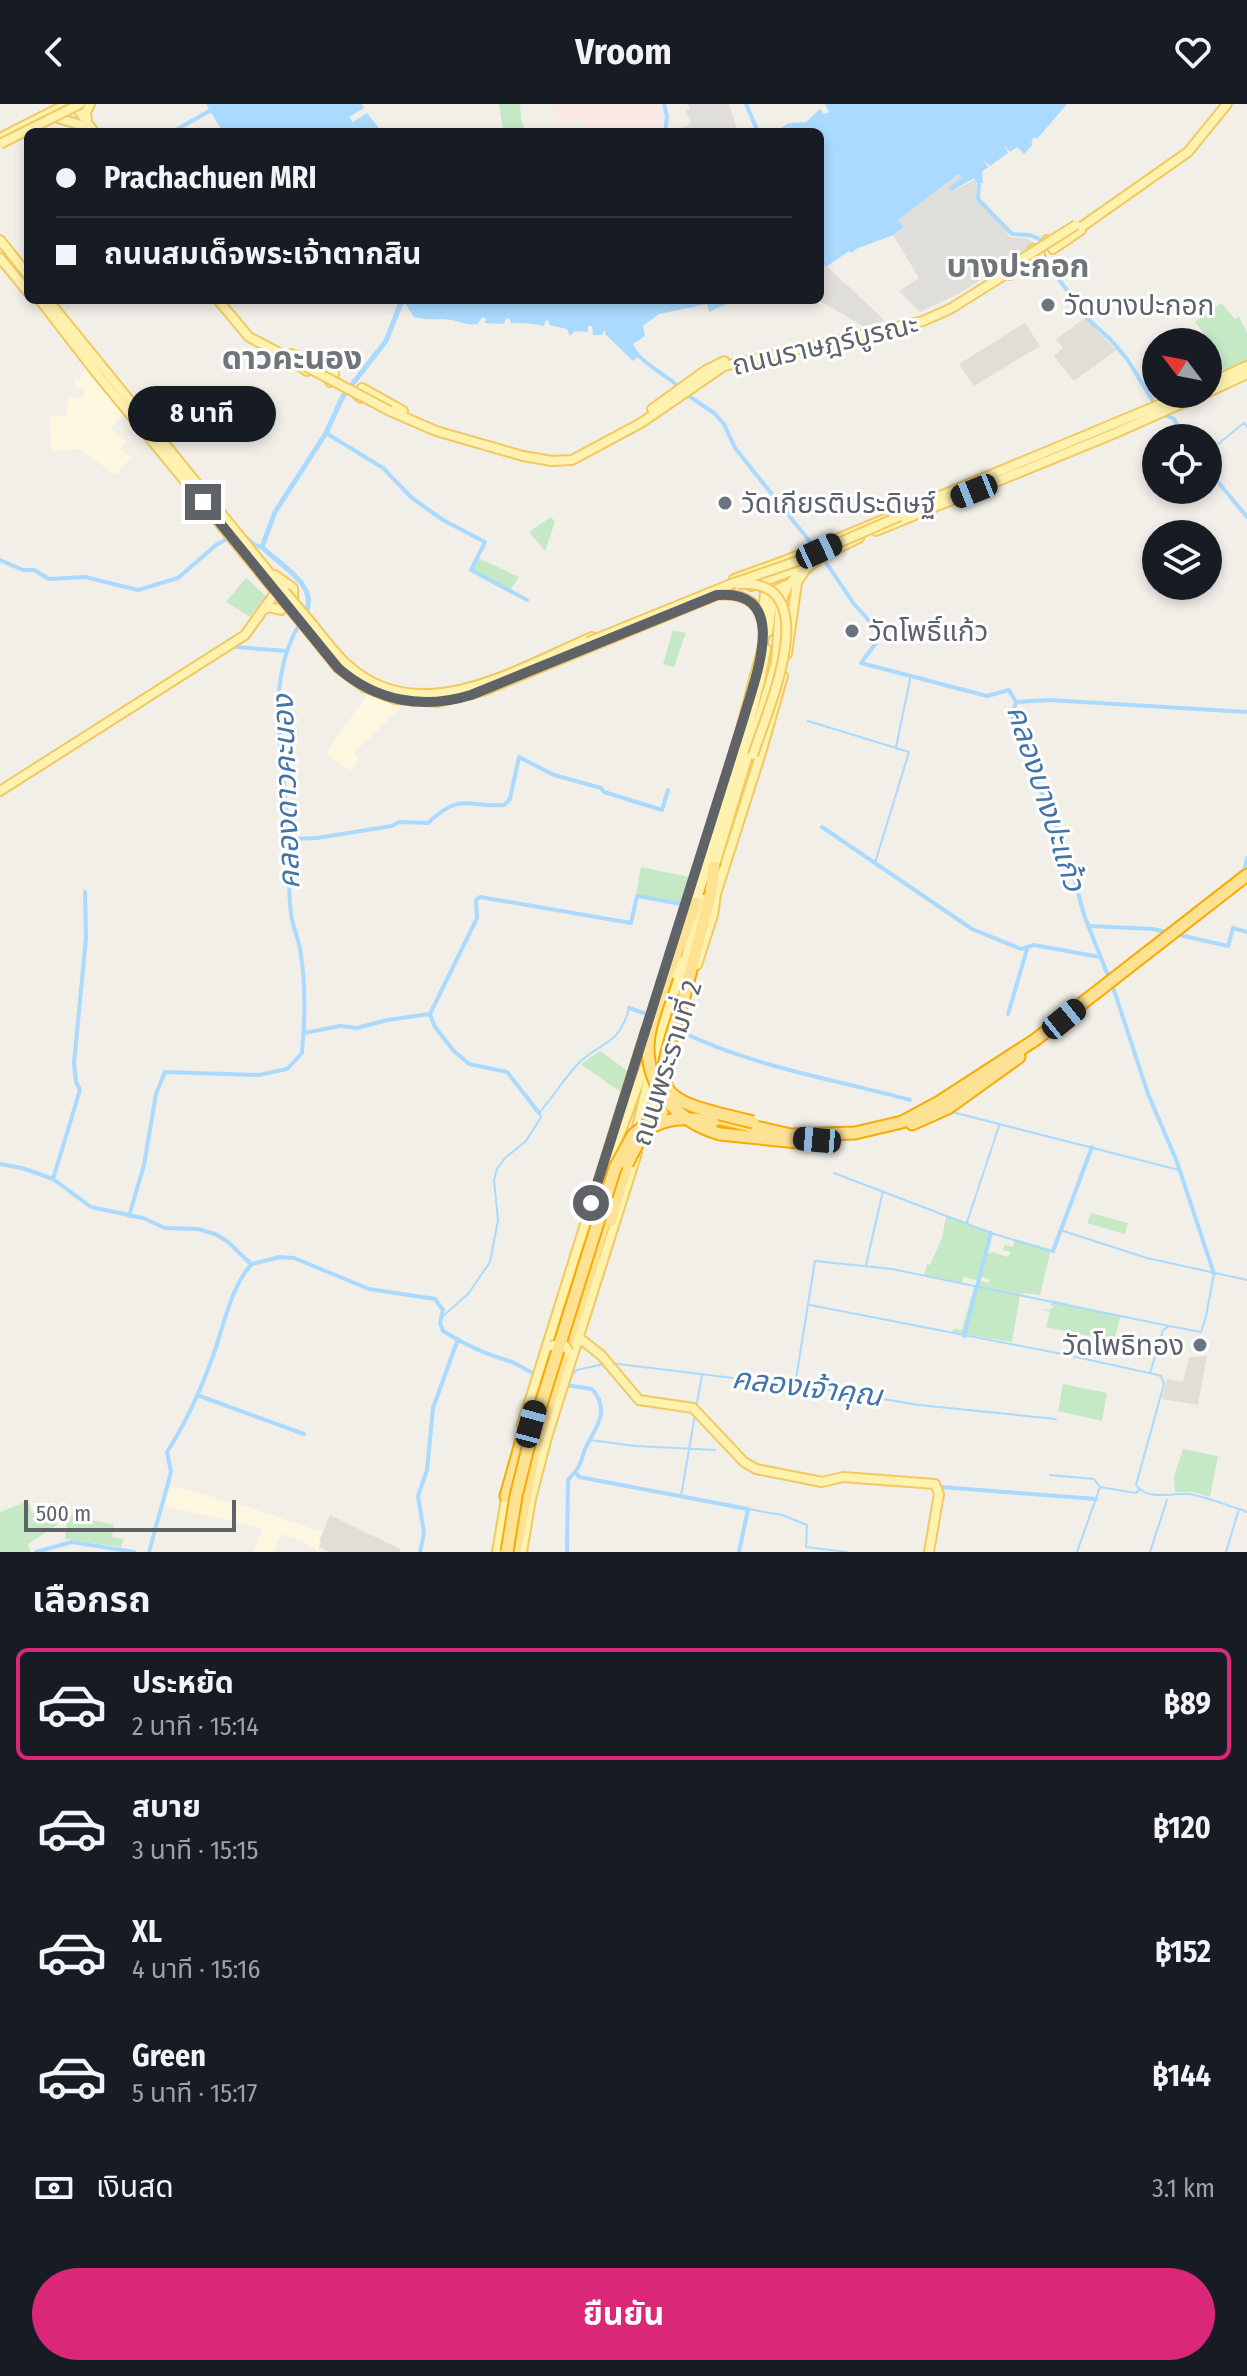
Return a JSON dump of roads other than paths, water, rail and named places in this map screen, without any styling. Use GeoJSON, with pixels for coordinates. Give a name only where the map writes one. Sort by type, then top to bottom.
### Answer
{"type":"FeatureCollection","features":[{"type":"Feature","properties":{"kind":"highway"},"geometry":{"type":"LineString","coordinates":[[692,973],[714,867]]}},
{"type":"Feature","properties":{"kind":"highway"},"geometry":{"type":"LineString","coordinates":[[696,903],[650,1029],[648,1058],[660,1091],[675,1111],[706,1130],[734,1137],[790,1142],[882,1133],[948,1108],[1083,1010],[1247,877]]}},
{"type":"Feature","properties":{"kind":"highway"},"geometry":{"type":"LineString","coordinates":[[604,1210],[619,1151],[636,1129],[668,1113],[702,1115],[791,1135],[837,1135],[878,1129],[916,1115],[1035,1040],[1247,877]]}},
{"type":"Feature","properties":{"kind":"highway"},"geometry":{"type":"LineString","coordinates":[[716,894],[663,1066],[665,1086],[673,1097],[685,1104],[807,1135]]}},
{"type":"Feature","properties":{"kind":"highway"},"geometry":{"type":"LineString","coordinates":[[518,1499],[516,1467],[527,1422],[611,1161],[624,1142],[664,1114]]}},
{"type":"Feature","properties":{"kind":"highway"},"geometry":{"type":"LineString","coordinates":[[571,1329],[579,1279],[604,1210],[631,1147],[643,1132],[663,1121],[693,1118],[773,1136],[827,1140]]}},
{"type":"Feature","properties":{"kind":"highway"},"geometry":{"type":"LineString","coordinates":[[518,1499],[534,1472],[630,1157],[646,1125]]}},
{"type":"Feature","properties":{"kind":"highway"},"geometry":{"type":"LineString","coordinates":[[510,1552],[528,1446],[607,1191],[623,1150],[646,1125]]}},
{"type":"Feature","properties":{"kind":"highway","name":"ถนนพระรามที่ 2"},"geometry":{"type":"LineString","coordinates":[[510,1552],[523,1449],[571,1329]]}},
{"type":"Feature","properties":{"kind":"main road","name":"ถนนราษฎร์บูรณะ"},"geometry":{"type":"LineString","coordinates":[[1076,228],[1183,150],[1221,104]]}},
{"type":"Feature","properties":{"kind":"main road","name":"ถนนราษฎร์บูรณะ"},"geometry":{"type":"LineString","coordinates":[[289,355],[402,414],[460,435],[542,456],[565,457],[608,439],[724,363],[923,315],[952,302],[1100,214],[1188,152],[1227,104]]}},
{"type":"Feature","properties":{"kind":"main road"},"geometry":{"type":"LineString","coordinates":[[27,128],[57,111],[76,105]]}},
{"type":"Feature","properties":{"kind":"main road"},"geometry":{"type":"LineString","coordinates":[[76,105],[88,128]]}},
{"type":"Feature","properties":{"kind":"main road"},"geometry":{"type":"LineString","coordinates":[[76,105],[86,112],[88,128]]}},
{"type":"Feature","properties":{"kind":"main road"},"geometry":{"type":"LineString","coordinates":[[30,128],[76,105]]}},
{"type":"Feature","properties":{"kind":"main road"},"geometry":{"type":"LineString","coordinates":[[57,111],[88,128]]}},
{"type":"Feature","properties":{"kind":"main road"},"geometry":{"type":"LineString","coordinates":[[35,128],[57,111]]}},
{"type":"Feature","properties":{"kind":"main road"},"geometry":{"type":"LineString","coordinates":[[0,143],[24,130]]}},
{"type":"Feature","properties":{"kind":"main road"},"geometry":{"type":"LineString","coordinates":[[0,143],[24,131]]}},
{"type":"Feature","properties":{"kind":"main road"},"geometry":{"type":"LineString","coordinates":[[0,143],[24,135]]}},
{"type":"Feature","properties":{"kind":"main road"},"geometry":{"type":"LineString","coordinates":[[1089,216],[1046,242],[1053,249],[1100,214]]}},
{"type":"Feature","properties":{"kind":"main road"},"geometry":{"type":"LineString","coordinates":[[0,246],[24,275]]}},
{"type":"Feature","properties":{"kind":"main road"},"geometry":{"type":"LineString","coordinates":[[1033,248],[1040,255],[1009,276],[998,276],[1033,248]]}},
{"type":"Feature","properties":{"kind":"main road"},"geometry":{"type":"LineString","coordinates":[[0,258],[24,287]]}},
{"type":"Feature","properties":{"kind":"main road"},"geometry":{"type":"LineString","coordinates":[[45,304],[311,628],[344,662],[364,678],[397,691],[431,698],[465,697],[483,691],[755,571],[1162,409]]}},
{"type":"Feature","properties":{"kind":"main road"},"geometry":{"type":"LineString","coordinates":[[223,304],[249,337],[334,374],[331,382],[293,363],[289,355]]}},
{"type":"Feature","properties":{"kind":"main road"},"geometry":{"type":"LineString","coordinates":[[1222,378],[1247,366]]}},
{"type":"Feature","properties":{"kind":"main road"},"geometry":{"type":"LineString","coordinates":[[1222,386],[1247,374]]}},
{"type":"Feature","properties":{"kind":"main road"},"geometry":{"type":"LineString","coordinates":[[362,388],[402,414],[386,411],[357,395],[362,388]]}},
{"type":"Feature","properties":{"kind":"main road"},"geometry":{"type":"LineString","coordinates":[[431,698],[464,689],[704,595],[756,584],[789,572],[868,534],[1162,409]]}},
{"type":"Feature","properties":{"kind":"main road"},"geometry":{"type":"LineString","coordinates":[[526,665],[795,562],[986,479]]}},
{"type":"Feature","properties":{"kind":"main road"},"geometry":{"type":"LineString","coordinates":[[235,535],[268,570],[281,592]]}},
{"type":"Feature","properties":{"kind":"main road"},"geometry":{"type":"LineString","coordinates":[[787,585],[820,558]]}},
{"type":"Feature","properties":{"kind":"main road"},"geometry":{"type":"LineString","coordinates":[[781,562],[789,572]]}},
{"type":"Feature","properties":{"kind":"main road"},"geometry":{"type":"LineString","coordinates":[[771,578],[781,562]]}},
{"type":"Feature","properties":{"kind":"main road"},"geometry":{"type":"LineString","coordinates":[[265,609],[283,610],[291,602],[294,592],[289,584],[268,570]]}},
{"type":"Feature","properties":{"kind":"main road"},"geometry":{"type":"LineString","coordinates":[[755,571],[756,584]]}},
{"type":"Feature","properties":{"kind":"main road"},"geometry":{"type":"LineString","coordinates":[[755,571],[787,585],[795,597]]}},
{"type":"Feature","properties":{"kind":"main road","name":"ถนนพระรามที่ 2"},"geometry":{"type":"LineString","coordinates":[[571,1329],[660,1082],[713,915],[716,894],[775,706],[802,574]]}},
{"type":"Feature","properties":{"kind":"main road","name":"ถนนพระรามที่ 2"},"geometry":{"type":"LineString","coordinates":[[571,1329],[627,1165],[648,1082],[650,1061],[696,903],[728,815],[764,663],[769,626],[764,597],[771,578]]}},
{"type":"Feature","properties":{"kind":"main road"},"geometry":{"type":"LineString","coordinates":[[718,592],[744,584],[765,589],[781,603],[788,619],[783,660],[753,755],[728,815],[721,845]]}},
{"type":"Feature","properties":{"kind":"main road","name":"ถนนพระรามที่ 2"},"geometry":{"type":"LineString","coordinates":[[497,1552],[518,1499],[638,1055],[713,820],[762,646],[787,585]]}},
{"type":"Feature","properties":{"kind":"main road"},"geometry":{"type":"LineString","coordinates":[[0,791],[232,644],[250,630],[281,592]]}},
{"type":"Feature","properties":{"kind":"main road"},"geometry":{"type":"LineString","coordinates":[[718,592],[747,599],[769,626]]}},
{"type":"Feature","properties":{"kind":"main road","name":"ถนนพระรามที่ 2"},"geometry":{"type":"LineString","coordinates":[[571,1329],[614,1151],[650,1061],[721,845],[774,668],[779,640],[769,626]]}},
{"type":"Feature","properties":{"kind":"main road"},"geometry":{"type":"LineString","coordinates":[[764,663],[770,656],[774,668],[788,653]]}},
{"type":"Feature","properties":{"kind":"main road"},"geometry":{"type":"LineString","coordinates":[[713,820],[728,815]]}},
{"type":"Feature","properties":{"kind":"main road"},"geometry":{"type":"LineString","coordinates":[[728,815],[734,840]]}},
{"type":"Feature","properties":{"kind":"main road"},"geometry":{"type":"LineString","coordinates":[[638,1055],[650,1061],[660,1082]]}},
{"type":"Feature","properties":{"kind":"main road"},"geometry":{"type":"LineString","coordinates":[[648,1082],[666,1060]]}},
{"type":"Feature","properties":{"kind":"main road"},"geometry":{"type":"LineString","coordinates":[[571,1329],[608,1363],[642,1402],[695,1409],[744,1462],[756,1469],[822,1482],[843,1477],[935,1484],[939,1494],[929,1552]]}},
{"type":"Feature","properties":{"kind":"main road"},"geometry":{"type":"LineString","coordinates":[[551,1346],[563,1343],[569,1352]]}},
{"type":"Feature","properties":{"kind":"main road","name":"ถนนพระรามที่ 2"},"geometry":{"type":"LineString","coordinates":[[518,1499],[522,1552]]}},
{"type":"Feature","properties":{"kind":"water"},"geometry":{"type":"Polygon","coordinates":[[[206,104],[362,104],[364,108],[349,117],[353,122],[367,113],[379,128],[221,128],[206,104]]]}},
{"type":"Feature","properties":{"kind":"water"},"geometry":{"type":"Polygon","coordinates":[[[825,104],[1067,104],[1037,139],[1034,137],[1033,144],[1024,154],[1017,147],[1010,152],[1004,145],[1008,153],[990,166],[983,160],[988,167],[982,172],[983,183],[977,183],[974,178],[952,191],[949,187],[962,178],[959,174],[898,220],[904,227],[893,235],[852,253],[849,251],[826,267],[824,128],[781,128],[789,123],[806,122],[820,109],[824,114],[829,112],[825,104]]]}},
{"type":"Feature","properties":{"kind":"water"},"geometry":{"type":"Polygon","coordinates":[[[406,304],[707,304],[659,314],[643,326],[645,336],[633,344],[640,355],[633,361],[605,334],[605,330],[602,335],[593,335],[592,326],[588,326],[588,332],[575,331],[570,336],[567,329],[549,325],[546,320],[544,326],[511,323],[506,318],[504,324],[485,323],[486,318],[482,317],[478,324],[471,324],[414,317],[406,304]]]}},
{"type":"Feature","properties":{"kind":"water"},"geometry":{"type":"Polygon","coordinates":[[[707,304],[726,304],[709,312],[707,304]]]}},
{"type":"Feature","properties":{"kind":"waterway"},"geometry":{"type":"LineString","coordinates":[[664,104],[666,128]]}},
{"type":"Feature","properties":{"kind":"waterway"},"geometry":{"type":"LineString","coordinates":[[746,104],[756,128]]}},
{"type":"Feature","properties":{"kind":"waterway"},"geometry":{"type":"LineString","coordinates":[[179,128],[215,108]]}},
{"type":"Feature","properties":{"kind":"waterway"},"geometry":{"type":"LineString","coordinates":[[979,179],[978,199],[1012,234],[1039,239],[1047,263],[1088,319],[1127,359],[1142,383]]}},
{"type":"Feature","properties":{"kind":"waterway","name":"คลองดาวคะนอง"},"geometry":{"type":"LineString","coordinates":[[305,614],[308,604],[303,585],[262,547],[275,512],[326,433],[343,396],[386,341],[400,304]]}},
{"type":"Feature","properties":{"kind":"waterway","name":"คลองบางปะแก้ว"},"geometry":{"type":"LineString","coordinates":[[637,354],[680,388]]}},
{"type":"Feature","properties":{"kind":"waterway","name":"คลองบางปะแก้ว"},"geometry":{"type":"LineString","coordinates":[[686,394],[714,413],[724,424],[735,448],[815,548]]}},
{"type":"Feature","properties":{"kind":"waterway"},"geometry":{"type":"LineString","coordinates":[[1162,413],[1177,424]]}},
{"type":"Feature","properties":{"kind":"waterway"},"geometry":{"type":"LineString","coordinates":[[1222,441],[1244,423],[1247,427]]}},
{"type":"Feature","properties":{"kind":"waterway"},"geometry":{"type":"LineString","coordinates":[[326,433],[383,468],[412,498],[443,520],[485,542],[471,570],[527,600]]}},
{"type":"Feature","properties":{"kind":"waterway"},"geometry":{"type":"LineString","coordinates":[[1222,487],[1247,517]]}},
{"type":"Feature","properties":{"kind":"waterway"},"geometry":{"type":"LineString","coordinates":[[242,534],[262,547]]}},
{"type":"Feature","properties":{"kind":"waterway"},"geometry":{"type":"LineString","coordinates":[[0,560],[23,570],[34,570],[49,579],[85,577],[138,590],[178,578],[230,537]]}},
{"type":"Feature","properties":{"kind":"waterway","name":"คลองบางปะแก้ว"},"geometry":{"type":"LineString","coordinates":[[823,558],[854,604],[882,635],[861,663],[987,696],[1009,690],[1016,702],[1012,716],[1071,866],[1084,915],[1116,996],[1148,1094],[1177,1162],[1214,1274]]}},
{"type":"Feature","properties":{"kind":"waterway","name":"คลองดาวคะนอง"},"geometry":{"type":"LineString","coordinates":[[129,1216],[144,1165],[156,1094],[165,1072],[259,1075],[287,1069],[302,1053],[303,975],[290,900],[278,714],[282,668],[300,623]]}},
{"type":"Feature","properties":{"kind":"waterway"},"geometry":{"type":"LineString","coordinates":[[236,647],[287,651]]}},
{"type":"Feature","properties":{"kind":"waterway"},"geometry":{"type":"LineString","coordinates":[[896,747],[911,675]]}},
{"type":"Feature","properties":{"kind":"waterway"},"geometry":{"type":"LineString","coordinates":[[1016,702],[1049,700],[1247,712]]}},
{"type":"Feature","properties":{"kind":"waterway"},"geometry":{"type":"LineString","coordinates":[[808,721],[909,752],[875,863]]}},
{"type":"Feature","properties":{"kind":"waterway"},"geometry":{"type":"LineString","coordinates":[[288,839],[317,838],[392,826],[399,822],[428,823],[457,804],[504,805],[510,799],[519,757],[554,775],[662,810],[668,790]]}},
{"type":"Feature","properties":{"kind":"waterway"},"geometry":{"type":"LineString","coordinates":[[822,827],[972,929],[1021,949],[1034,945],[1100,957]]}},
{"type":"Feature","properties":{"kind":"waterway"},"geometry":{"type":"LineString","coordinates":[[1244,872],[1247,858]]}},
{"type":"Feature","properties":{"kind":"waterway"},"geometry":{"type":"LineString","coordinates":[[53,1179],[80,1090],[74,1063],[86,938],[85,892]]}},
{"type":"Feature","properties":{"kind":"waterway"},"geometry":{"type":"LineString","coordinates":[[430,1014],[477,918],[476,900],[480,897],[631,923],[637,896],[681,904]]}},
{"type":"Feature","properties":{"kind":"waterway"},"geometry":{"type":"LineString","coordinates":[[1090,926],[1153,929],[1228,946],[1233,928],[1247,932]]}},
{"type":"Feature","properties":{"kind":"waterway"},"geometry":{"type":"LineString","coordinates":[[1008,1014],[1027,949]]}},
{"type":"Feature","properties":{"kind":"waterway"},"geometry":{"type":"LineString","coordinates":[[442,1317],[468,1294],[490,1262],[498,1220],[494,1180],[497,1169],[526,1141],[541,1117],[539,1113],[575,1067],[619,1031],[629,1008]]}},
{"type":"Feature","properties":{"kind":"waterway"},"geometry":{"type":"LineString","coordinates":[[629,1008],[646,1014]]}},
{"type":"Feature","properties":{"kind":"waterway"},"geometry":{"type":"LineString","coordinates":[[304,1033],[340,1026],[357,1028],[430,1014],[435,1027],[453,1050],[469,1064],[507,1072],[539,1113]]}},
{"type":"Feature","properties":{"kind":"waterway"},"geometry":{"type":"LineString","coordinates":[[682,1032],[765,1063],[910,1100]]}},
{"type":"Feature","properties":{"kind":"waterway"},"geometry":{"type":"LineString","coordinates":[[952,1112],[1179,1170]]}},
{"type":"Feature","properties":{"kind":"waterway"},"geometry":{"type":"LineString","coordinates":[[967,1222],[999,1126]]}},
{"type":"Feature","properties":{"kind":"waterway"},"geometry":{"type":"LineString","coordinates":[[1053,1251],[1092,1147]]}},
{"type":"Feature","properties":{"kind":"waterway","name":"คลองดาวคะนอง"},"geometry":{"type":"LineString","coordinates":[[0,1164],[53,1179],[91,1207],[143,1218],[165,1228],[198,1229],[215,1234],[251,1264]]}},
{"type":"Feature","properties":{"kind":"waterway"},"geometry":{"type":"LineString","coordinates":[[834,1173],[991,1233],[1050,1251]]}},
{"type":"Feature","properties":{"kind":"waterway"},"geometry":{"type":"LineString","coordinates":[[866,1265],[883,1191]]}},
{"type":"Feature","properties":{"kind":"waterway"},"geometry":{"type":"LineString","coordinates":[[1060,1230],[1147,1258],[1247,1280]]}},
{"type":"Feature","properties":{"kind":"waterway"},"geometry":{"type":"LineString","coordinates":[[964,1336],[991,1233]]}},
{"type":"Feature","properties":{"kind":"waterway"},"geometry":{"type":"LineString","coordinates":[[252,1264],[280,1257],[294,1258],[369,1289],[435,1299],[443,1310],[440,1323],[443,1331],[538,1375]]}},
{"type":"Feature","properties":{"kind":"waterway"},"geometry":{"type":"LineString","coordinates":[[795,1385],[815,1261],[892,1269],[1169,1326]]}},
{"type":"Feature","properties":{"kind":"waterway"},"geometry":{"type":"LineString","coordinates":[[149,1552],[171,1472],[167,1452],[187,1418],[203,1381],[238,1283],[252,1264]]}},
{"type":"Feature","properties":{"kind":"waterway"},"geometry":{"type":"LineString","coordinates":[[1214,1274],[1201,1332],[1169,1326],[1163,1330],[1150,1373],[1161,1376],[1164,1384],[1136,1485],[1154,1495],[1190,1494],[1239,1509],[1226,1552]]}},
{"type":"Feature","properties":{"kind":"waterway"},"geometry":{"type":"LineString","coordinates":[[810,1305],[1149,1373]]}},
{"type":"Feature","properties":{"kind":"waterway"},"geometry":{"type":"LineString","coordinates":[[420,1552],[424,1533],[418,1496],[427,1470],[433,1408],[458,1339]]}},
{"type":"Feature","properties":{"kind":"waterway","name":"คลองเจ้าคุณ"},"geometry":{"type":"LineString","coordinates":[[610,1363],[823,1389],[919,1405],[1056,1419]]}},
{"type":"Feature","properties":{"kind":"waterway","name":"คลองเจ้าคุณ"},"geometry":{"type":"LineString","coordinates":[[570,1377],[577,1370],[604,1364]]}},
{"type":"Feature","properties":{"kind":"waterway"},"geometry":{"type":"LineString","coordinates":[[696,1408],[702,1375]]}},
{"type":"Feature","properties":{"kind":"waterway"},"geometry":{"type":"LineString","coordinates":[[566,1385],[592,1389],[601,1405],[599,1420],[575,1472],[579,1477],[748,1509],[739,1552]]}},
{"type":"Feature","properties":{"kind":"waterway"},"geometry":{"type":"LineString","coordinates":[[197,1395],[304,1434]]}},
{"type":"Feature","properties":{"kind":"waterway"},"geometry":{"type":"LineString","coordinates":[[681,1496],[695,1415]]}},
{"type":"Feature","properties":{"kind":"waterway"},"geometry":{"type":"LineString","coordinates":[[590,1440],[715,1450]]}},
{"type":"Feature","properties":{"kind":"waterway"},"geometry":{"type":"LineString","coordinates":[[567,1552],[568,1480],[575,1472]]}},
{"type":"Feature","properties":{"kind":"waterway"},"geometry":{"type":"LineString","coordinates":[[1050,1475],[1094,1479],[1100,1487]]}},
{"type":"Feature","properties":{"kind":"waterway"},"geometry":{"type":"LineString","coordinates":[[941,1487],[1096,1499]]}},
{"type":"Feature","properties":{"kind":"waterway"},"geometry":{"type":"LineString","coordinates":[[1077,1552],[1100,1487],[1136,1493],[1139,1490]]}},
{"type":"Feature","properties":{"kind":"waterway"},"geometry":{"type":"LineString","coordinates":[[1150,1552],[1167,1500]]}},
{"type":"Feature","properties":{"kind":"waterway"},"geometry":{"type":"LineString","coordinates":[[748,1509],[782,1515],[807,1525],[806,1547],[847,1552]]}},
{"type":"Feature","properties":{"kind":"waterway"},"geometry":{"type":"LineString","coordinates":[[1240,1509],[1247,1512]]}},
{"type":"Feature","properties":{"kind":"waterway"},"geometry":{"type":"LineString","coordinates":[[36,1552],[72,1542],[134,1552]]}},
{"type":"Feature","properties":{"kind":"place","name":"วัดบางปะกอก"},"geometry":{"type":"Point","coordinates":[1048,305]}},
{"type":"Feature","properties":{"kind":"place","name":"วัดเกียรติประดิษฐ์"},"geometry":{"type":"Point","coordinates":[725,503]}},
{"type":"Feature","properties":{"kind":"place","name":"วัดโพธิ์แก้ว"},"geometry":{"type":"Point","coordinates":[852,631]}},
{"type":"Feature","properties":{"kind":"place","name":"วัดโพธิทอง"},"geometry":{"type":"Point","coordinates":[1200,1345]}},
{"type":"Feature","properties":{"kind":"district","name":"บางปะกอก"},"geometry":{"type":"Point","coordinates":[1018,266]}},
{"type":"Feature","properties":{"kind":"district","name":"ดาวคะนอง"},"geometry":{"type":"Point","coordinates":[292,358]}}]}
